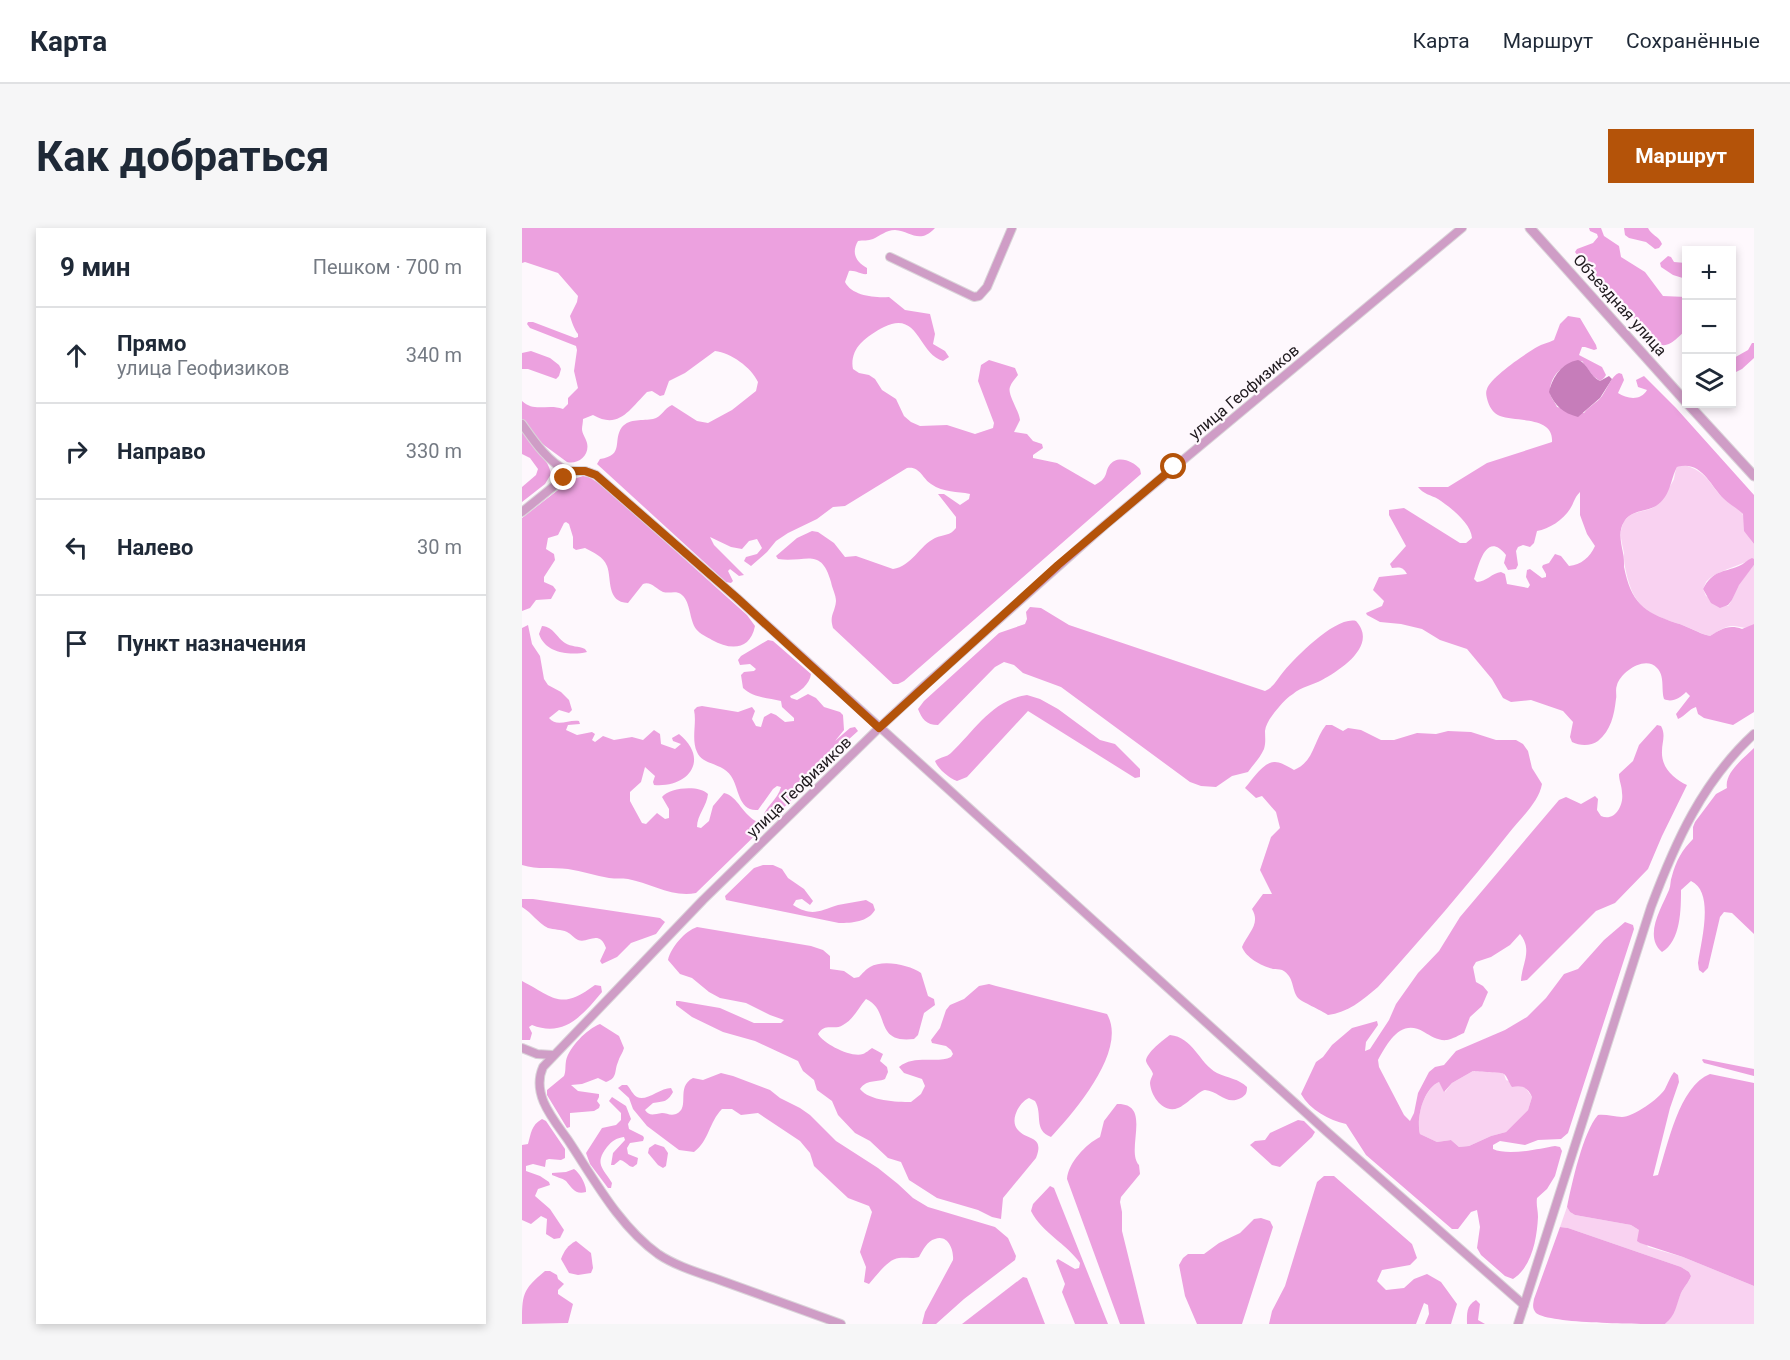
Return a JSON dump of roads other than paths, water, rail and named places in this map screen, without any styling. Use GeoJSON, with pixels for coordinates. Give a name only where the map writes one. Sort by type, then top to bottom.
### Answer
{"type":"FeatureCollection","features":[{"type":"Feature","properties":{"kind":"street"},"geometry":{"type":"LineString","coordinates":[[890,257],[974,297],[979,296],[987,287],[1012,228]]}},
{"type":"Feature","properties":{"kind":"street","name":"улица Геофизиков"},"geometry":{"type":"LineString","coordinates":[[841,1324],[668,1260],[643,1240],[615,1209],[566,1137],[541,1096],[540,1074],[554,1055],[704,900],[879,728],[1089,538],[1462,228]]}},
{"type":"Feature","properties":{"kind":"street","name":"Объездная улица"},"geometry":{"type":"LineString","coordinates":[[1530,228],[1682,397]]}},
{"type":"Feature","properties":{"kind":"street","name":"Объездная улица"},"geometry":{"type":"LineString","coordinates":[[1692,408],[1754,477]]}},
{"type":"Feature","properties":{"kind":"street"},"geometry":{"type":"LineString","coordinates":[[522,424],[556,465],[567,471],[590,472],[612,488],[737,598],[1318,1124],[1524,1305]]}},
{"type":"Feature","properties":{"kind":"street"},"geometry":{"type":"LineString","coordinates":[[522,512],[564,478],[567,471]]}},
{"type":"Feature","properties":{"kind":"street"},"geometry":{"type":"LineString","coordinates":[[1518,1324],[1650,907],[1669,859],[1700,799],[1720,771],[1754,734]]}},
{"type":"Feature","properties":{"kind":"street"},"geometry":{"type":"LineString","coordinates":[[522,1048],[537,1054],[554,1055]]}}]}
